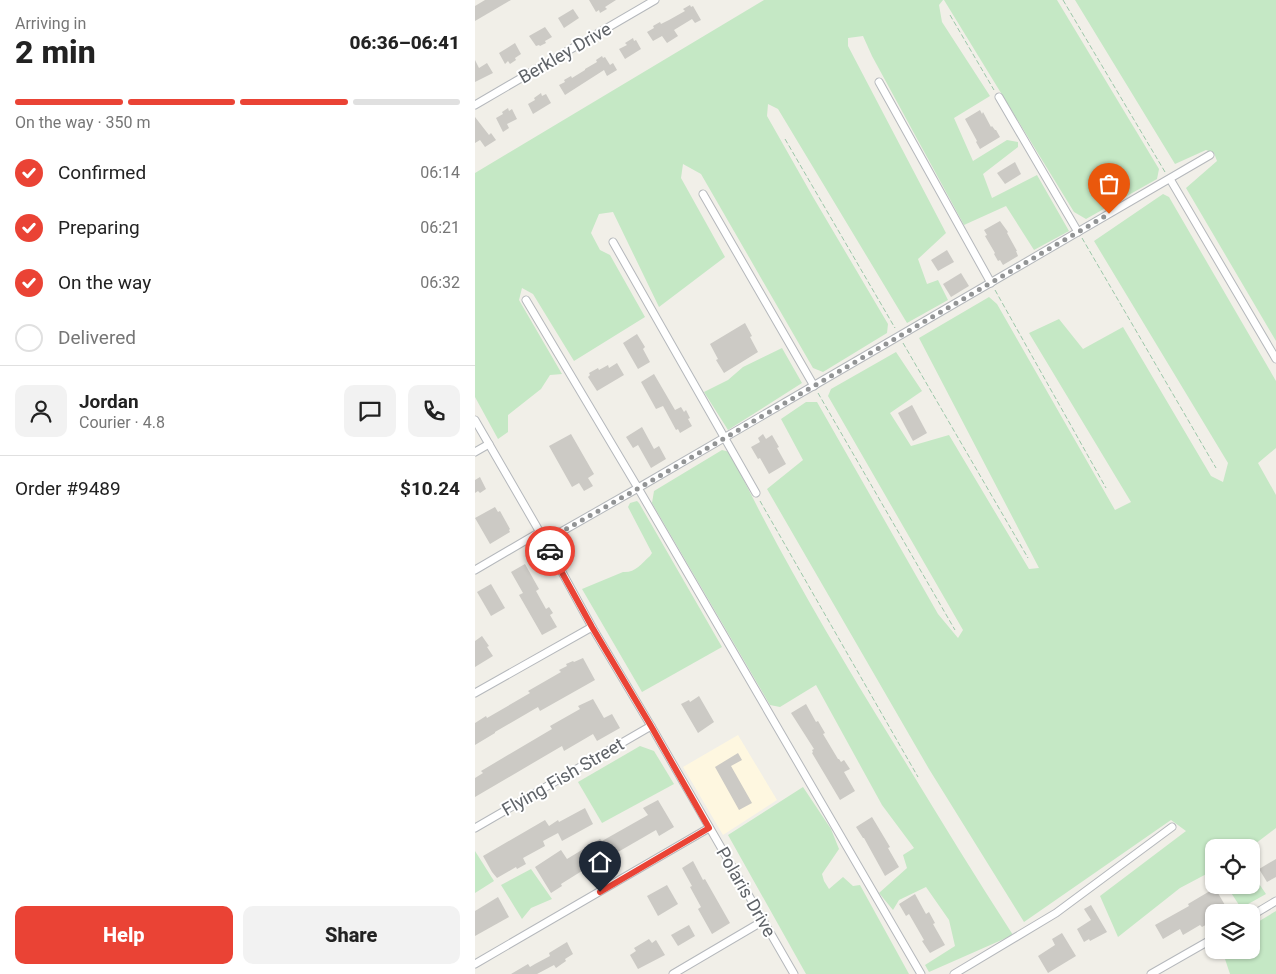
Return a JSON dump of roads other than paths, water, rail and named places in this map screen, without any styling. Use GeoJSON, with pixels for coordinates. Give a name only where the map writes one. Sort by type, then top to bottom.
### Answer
{"type":"FeatureCollection","features":[{"type":"Feature","properties":{"kind":"street","name":"Berkley Drive"},"geometry":{"type":"LineString","coordinates":[[475,105],[655,0]]}},
{"type":"Feature","properties":{"kind":"street"},"geometry":{"type":"LineString","coordinates":[[879,82],[991,283]]}},
{"type":"Feature","properties":{"kind":"street"},"geometry":{"type":"LineString","coordinates":[[999,97],[1078,232]]}},
{"type":"Feature","properties":{"kind":"street"},"geometry":{"type":"LineString","coordinates":[[545,541],[1210,155]]}},
{"type":"Feature","properties":{"kind":"street"},"geometry":{"type":"LineString","coordinates":[[1170,179],[1276,359]]}},
{"type":"Feature","properties":{"kind":"street"},"geometry":{"type":"LineString","coordinates":[[703,194],[814,386]]}},
{"type":"Feature","properties":{"kind":"street"},"geometry":{"type":"LineString","coordinates":[[613,242],[756,493]]}},
{"type":"Feature","properties":{"kind":"street"},"geometry":{"type":"LineString","coordinates":[[526,300],[639,488],[921,974]]}},
{"type":"Feature","properties":{"kind":"street","name":"Polaris Drive"},"geometry":{"type":"LineString","coordinates":[[475,420],[592,627],[794,974]]}},
{"type":"Feature","properties":{"kind":"street"},"geometry":{"type":"LineString","coordinates":[[475,452],[489,444]]}},
{"type":"Feature","properties":{"kind":"street"},"geometry":{"type":"LineString","coordinates":[[475,570],[540,532]]}},
{"type":"Feature","properties":{"kind":"street"},"geometry":{"type":"LineString","coordinates":[[475,693],[592,627]]}},
{"type":"Feature","properties":{"kind":"street","name":"Flying Fish Street"},"geometry":{"type":"LineString","coordinates":[[475,828],[651,726]]}},
{"type":"Feature","properties":{"kind":"street"},"geometry":{"type":"LineString","coordinates":[[954,974],[1056,913],[1172,827]]}},
{"type":"Feature","properties":{"kind":"street"},"geometry":{"type":"LineString","coordinates":[[475,964],[709,828]]}},
{"type":"Feature","properties":{"kind":"street"},"geometry":{"type":"LineString","coordinates":[[1260,911],[1276,901]]}},
{"type":"Feature","properties":{"kind":"street"},"geometry":{"type":"LineString","coordinates":[[673,974],[763,921]]}},
{"type":"Feature","properties":{"kind":"street"},"geometry":{"type":"LineString","coordinates":[[1151,974],[1205,943]]}}]}
